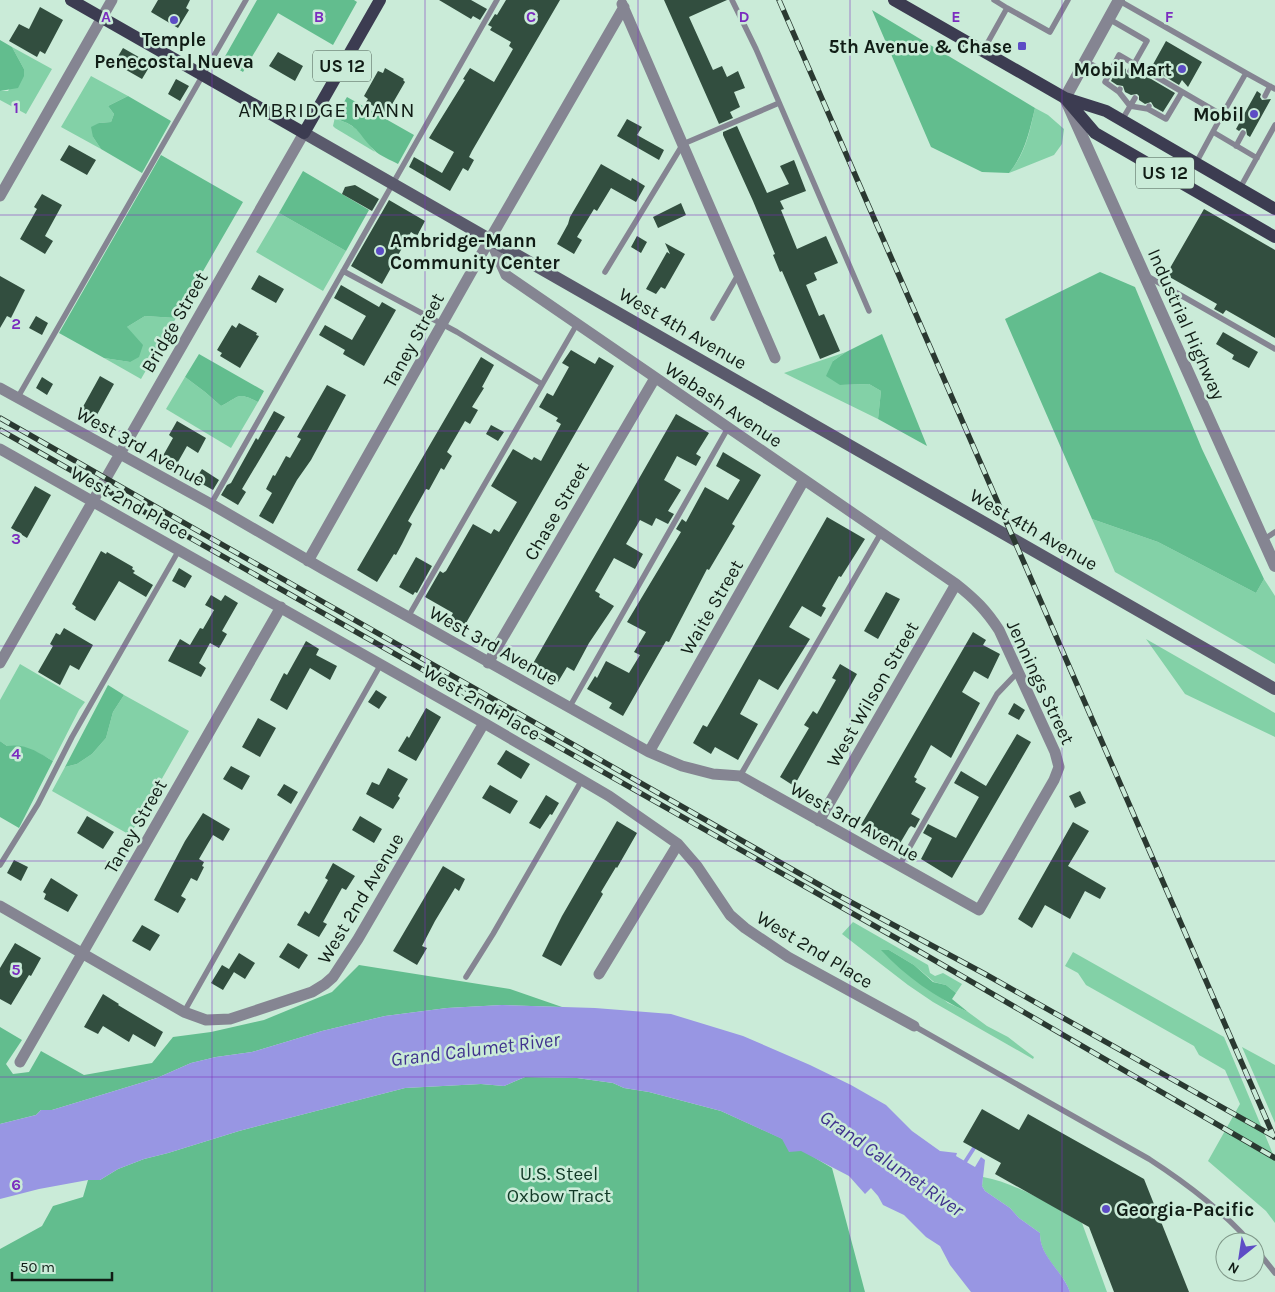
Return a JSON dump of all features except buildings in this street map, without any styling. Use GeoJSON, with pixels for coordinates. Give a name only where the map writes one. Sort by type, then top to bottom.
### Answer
{"type":"FeatureCollection","features":[{"type":"Feature","properties":{"kind":"main road","name":"West 4th Avenue"},"geometry":{"type":"LineString","coordinates":[[71,0],[394,183],[1275,689]]}},
{"type":"Feature","properties":{"kind":"main road","name":"Bridge Street"},"geometry":{"type":"LineString","coordinates":[[304,133],[380,0]]}},
{"type":"Feature","properties":{"kind":"main road","name":"US 12"},"geometry":{"type":"LineString","coordinates":[[894,0],[1065,98],[1106,111],[1275,208]]}},
{"type":"Feature","properties":{"kind":"main road","name":"US 12"},"geometry":{"type":"LineString","coordinates":[[1065,98],[1095,133],[1275,236]]}},
{"type":"Feature","properties":{"kind":"street"},"geometry":{"type":"LineString","coordinates":[[0,196],[112,0]]}},
{"type":"Feature","properties":{"kind":"street"},"geometry":{"type":"LineString","coordinates":[[1065,98],[1119,0]]}},
{"type":"Feature","properties":{"kind":"street"},"geometry":{"type":"LineString","coordinates":[[622,4],[775,358]]}},
{"type":"Feature","properties":{"kind":"street","name":"Taney Street"},"geometry":{"type":"LineString","coordinates":[[308,561],[622,4]]}},
{"type":"Feature","properties":{"kind":"street","name":"Industrial Highway"},"geometry":{"type":"LineString","coordinates":[[1065,98],[1275,566]]}},
{"type":"Feature","properties":{"kind":"street","name":"Bridge Street"},"geometry":{"type":"LineString","coordinates":[[0,663],[304,133]]}},
{"type":"Feature","properties":{"kind":"street","name":"Wabash Avenue"},"geometry":{"type":"LineString","coordinates":[[490,239],[506,275],[956,584]]}},
{"type":"Feature","properties":{"kind":"street","name":"Chase Street"},"geometry":{"type":"LineString","coordinates":[[488,663],[655,378]]}},
{"type":"Feature","properties":{"kind":"street","name":"West 3rd Avenue"},"geometry":{"type":"LineString","coordinates":[[0,388],[211,504],[488,663],[649,752],[682,766],[712,774],[740,776],[979,910]]}},
{"type":"Feature","properties":{"kind":"street","name":"West 2nd Place"},"geometry":{"type":"LineString","coordinates":[[0,449],[281,607],[582,780],[678,844],[697,866],[730,914],[745,928],[788,957],[914,1026]]}},
{"type":"Feature","properties":{"kind":"street","name":"Waite Street"},"geometry":{"type":"LineString","coordinates":[[649,752],[804,480]]}},
{"type":"Feature","properties":{"kind":"street","name":"Jennings Street"},"geometry":{"type":"LineString","coordinates":[[956,584],[976,600],[1000,630],[1058,759],[1058,770],[1054,780],[979,910]]}},
{"type":"Feature","properties":{"kind":"street","name":"West Wilson Street"},"geometry":{"type":"LineString","coordinates":[[819,821],[956,584]]}},
{"type":"Feature","properties":{"kind":"street","name":"Taney Street"},"geometry":{"type":"LineString","coordinates":[[20,1062],[281,607]]}},
{"type":"Feature","properties":{"kind":"street","name":"West 2nd Avenue"},"geometry":{"type":"LineString","coordinates":[[0,906],[184,1012],[206,1020],[230,1019],[312,992],[326,984],[333,977],[358,939],[484,723]]}},
{"type":"Feature","properties":{"kind":"street"},"geometry":{"type":"LineString","coordinates":[[599,974],[678,844]]}},
{"type":"Feature","properties":{"kind":"lane"},"geometry":{"type":"LineString","coordinates":[[18,397],[246,0]]}},
{"type":"Feature","properties":{"kind":"lane"},"geometry":{"type":"LineString","coordinates":[[211,504],[497,0]]}},
{"type":"Feature","properties":{"kind":"lane"},"geometry":{"type":"LineString","coordinates":[[732,0],[779,102],[869,311]]}},
{"type":"Feature","properties":{"kind":"lane"},"geometry":{"type":"LineString","coordinates":[[994,0],[1050,32],[1068,0]]}},
{"type":"Feature","properties":{"kind":"lane"},"geometry":{"type":"LineString","coordinates":[[1119,0],[1272,88],[1265,96]]}},
{"type":"Feature","properties":{"kind":"lane"},"geometry":{"type":"LineString","coordinates":[[983,51],[1007,8]]}},
{"type":"Feature","properties":{"kind":"lane"},"geometry":{"type":"LineString","coordinates":[[1109,18],[1147,41],[1130,71]]}},
{"type":"Feature","properties":{"kind":"lane"},"geometry":{"type":"LineString","coordinates":[[1130,106],[1120,91],[1105,82],[1119,55],[1222,115]]}},
{"type":"Feature","properties":{"kind":"lane"},"geometry":{"type":"LineString","coordinates":[[1085,61],[1109,74]]}},
{"type":"Feature","properties":{"kind":"lane"},"geometry":{"type":"LineString","coordinates":[[1145,80],[1149,72]]}},
{"type":"Feature","properties":{"kind":"lane"},"geometry":{"type":"LineString","coordinates":[[1196,163],[1246,72]]}},
{"type":"Feature","properties":{"kind":"lane"},"geometry":{"type":"LineString","coordinates":[[1160,88],[1164,81]]}},
{"type":"Feature","properties":{"kind":"lane"},"geometry":{"type":"LineString","coordinates":[[1130,106],[1149,108],[1166,119],[1182,92]]}},
{"type":"Feature","properties":{"kind":"lane"},"geometry":{"type":"LineString","coordinates":[[1122,120],[1135,98]]}},
{"type":"Feature","properties":{"kind":"lane"},"geometry":{"type":"LineString","coordinates":[[605,272],[683,144],[779,102]]}},
{"type":"Feature","properties":{"kind":"lane"},"geometry":{"type":"LineString","coordinates":[[1240,188],[1275,125]]}},
{"type":"Feature","properties":{"kind":"lane"},"geometry":{"type":"LineString","coordinates":[[1213,132],[1257,158]]}},
{"type":"Feature","properties":{"kind":"lane"},"geometry":{"type":"LineString","coordinates":[[1236,146],[1243,133]]}},
{"type":"Feature","properties":{"kind":"lane"},"geometry":{"type":"LineString","coordinates":[[343,271],[465,336],[542,384]]}},
{"type":"Feature","properties":{"kind":"lane"},"geometry":{"type":"LineString","coordinates":[[712,318],[738,274]]}},
{"type":"Feature","properties":{"kind":"lane"},"geometry":{"type":"LineString","coordinates":[[1144,275],[1275,349]]}},
{"type":"Feature","properties":{"kind":"lane"},"geometry":{"type":"LineString","coordinates":[[408,617],[577,324]]}},
{"type":"Feature","properties":{"kind":"lane"},"geometry":{"type":"LineString","coordinates":[[569,708],[728,428]]}},
{"type":"Feature","properties":{"kind":"lane"},"geometry":{"type":"LineString","coordinates":[[1263,540],[1275,532]]}},
{"type":"Feature","properties":{"kind":"lane"},"geometry":{"type":"LineString","coordinates":[[740,776],[881,533]]}},
{"type":"Feature","properties":{"kind":"lane"},"geometry":{"type":"LineString","coordinates":[[0,865],[38,804],[72,737],[179,550]]}},
{"type":"Feature","properties":{"kind":"lane"},"geometry":{"type":"LineString","coordinates":[[184,1012],[381,664]]}},
{"type":"Feature","properties":{"kind":"lane"},"geometry":{"type":"LineString","coordinates":[[900,866],[997,694],[1018,672]]}},
{"type":"Feature","properties":{"kind":"lane"},"geometry":{"type":"LineString","coordinates":[[466,977],[494,934],[582,780]]}},
{"type":"Feature","properties":{"kind":"lane"},"geometry":{"type":"LineString","coordinates":[[914,1026],[1150,1159],[1174,1175],[1213,1206],[1240,1232]]}},
{"type":"Feature","properties":{"kind":"lane"},"geometry":{"type":"LineString","coordinates":[[1265,1260],[1275,1273]]}},
{"type":"Feature","properties":{"kind":"green space"},"geometry":{"type":"Polygon","coordinates":[[[257,0],[354,0],[357,2],[333,45],[278,13],[243,72],[223,60],[257,0]]]}},
{"type":"Feature","properties":{"kind":"green space"},"geometry":{"type":"Polygon","coordinates":[[[872,10],[1035,108],[1023,150],[1009,173],[982,172],[931,147],[872,10]]]}},
{"type":"Feature","properties":{"kind":"green space"},"geometry":{"type":"Polygon","coordinates":[[[0,40],[12,47],[24,69],[24,76],[18,88],[0,91],[0,40]]]}},
{"type":"Feature","properties":{"kind":"green space"},"geometry":{"type":"Polygon","coordinates":[[[12,47],[52,69],[26,114],[0,100],[0,91],[8,91],[24,69],[12,47]]]}},
{"type":"Feature","properties":{"kind":"green space"},"geometry":{"type":"Polygon","coordinates":[[[91,76],[128,96],[108,106],[114,114],[111,122],[99,123],[93,137],[101,149],[61,127],[91,76]]]}},
{"type":"Feature","properties":{"kind":"green space"},"geometry":{"type":"Polygon","coordinates":[[[128,96],[171,121],[142,173],[101,149],[93,137],[91,127],[99,123],[111,122],[114,114],[108,106],[128,96]]]}},
{"type":"Feature","properties":{"kind":"green space"},"geometry":{"type":"Polygon","coordinates":[[[347,97],[414,135],[398,164],[376,152],[358,131],[350,125],[336,119],[335,117],[347,97]]]}},
{"type":"Feature","properties":{"kind":"green space"},"geometry":{"type":"Polygon","coordinates":[[[1035,108],[1048,115],[1064,129],[1062,144],[1054,155],[1009,173],[1023,150],[1035,108]]]}},
{"type":"Feature","properties":{"kind":"green space"},"geometry":{"type":"Polygon","coordinates":[[[335,117],[359,131],[375,152],[335,128],[333,126],[335,117]]]}},
{"type":"Feature","properties":{"kind":"green space"},"geometry":{"type":"Polygon","coordinates":[[[161,155],[243,202],[176,318],[145,316],[127,327],[143,345],[139,357],[130,362],[104,358],[59,333],[161,155]]]}},
{"type":"Feature","properties":{"kind":"green space"},"geometry":{"type":"Polygon","coordinates":[[[303,171],[369,210],[346,251],[279,213],[303,171]]]}},
{"type":"Feature","properties":{"kind":"green space"},"geometry":{"type":"Polygon","coordinates":[[[279,213],[346,251],[323,291],[256,252],[279,213]]]}},
{"type":"Feature","properties":{"kind":"green space"},"geometry":{"type":"Polygon","coordinates":[[[1100,272],[1135,287],[1202,449],[1264,579],[1256,593],[1158,542],[1092,519],[1005,319],[1100,272]]]}},
{"type":"Feature","properties":{"kind":"green space"},"geometry":{"type":"Polygon","coordinates":[[[145,316],[176,318],[141,379],[104,358],[130,362],[127,327],[145,316]]]}},
{"type":"Feature","properties":{"kind":"green space"},"geometry":{"type":"Polygon","coordinates":[[[882,334],[927,446],[878,419],[881,391],[869,384],[840,385],[826,376],[833,361],[846,352],[882,334]]]}},
{"type":"Feature","properties":{"kind":"green space"},"geometry":{"type":"Polygon","coordinates":[[[846,352],[833,361],[840,385],[869,384],[881,391],[878,419],[784,373],[846,352]]]}},
{"type":"Feature","properties":{"kind":"green space"},"geometry":{"type":"Polygon","coordinates":[[[199,354],[264,391],[258,402],[242,396],[221,406],[185,377],[199,354]]]}},
{"type":"Feature","properties":{"kind":"green space"},"geometry":{"type":"Polygon","coordinates":[[[185,377],[221,406],[238,396],[258,402],[231,448],[166,409],[185,377]]]}},
{"type":"Feature","properties":{"kind":"green space"},"geometry":{"type":"Polygon","coordinates":[[[1092,519],[1158,542],[1256,593],[1264,579],[1275,596],[1275,664],[1115,572],[1092,519]]]}},
{"type":"Feature","properties":{"kind":"green space"},"geometry":{"type":"Polygon","coordinates":[[[1146,639],[1275,713],[1275,737],[1185,694],[1146,639]]]}},
{"type":"Feature","properties":{"kind":"green space"},"geometry":{"type":"Polygon","coordinates":[[[20,664],[85,702],[53,761],[37,752],[7,746],[0,741],[0,700],[20,664]]]}},
{"type":"Feature","properties":{"kind":"green space"},"geometry":{"type":"Polygon","coordinates":[[[108,685],[124,695],[113,712],[106,738],[92,754],[77,764],[65,767],[108,685]]]}},
{"type":"Feature","properties":{"kind":"green space"},"geometry":{"type":"Polygon","coordinates":[[[124,695],[189,731],[130,835],[52,791],[65,767],[77,764],[92,754],[106,738],[113,712],[124,695]]]}},
{"type":"Feature","properties":{"kind":"green space"},"geometry":{"type":"Polygon","coordinates":[[[0,741],[7,746],[14,745],[31,749],[53,761],[19,828],[0,817],[0,741]]]}},
{"type":"Feature","properties":{"kind":"green space"},"geometry":{"type":"Polygon","coordinates":[[[853,922],[928,965],[930,973],[935,976],[943,973],[962,984],[956,993],[946,985],[934,982],[914,965],[889,950],[882,950],[948,1003],[968,1012],[987,1026],[1008,1037],[1034,1057],[1033,1059],[933,1002],[908,985],[842,934],[853,922]]]}},
{"type":"Feature","properties":{"kind":"green space"},"geometry":{"type":"Polygon","coordinates":[[[881,950],[889,950],[914,965],[933,982],[946,985],[956,993],[952,999],[968,1012],[944,1000],[921,985],[900,969],[881,950]]]}},
{"type":"Feature","properties":{"kind":"green space"},"geometry":{"type":"Polygon","coordinates":[[[1073,952],[1224,1037],[1275,1159],[1275,1223],[1266,1211],[1208,1161],[1240,1104],[1225,1070],[1199,1055],[1194,1046],[1086,985],[1078,973],[1065,966],[1073,952]]]}},
{"type":"Feature","properties":{"kind":"green space"},"geometry":{"type":"Polygon","coordinates":[[[359,965],[510,989],[562,1007],[502,1005],[447,1008],[385,1016],[322,1031],[252,1052],[191,1063],[157,1078],[52,1110],[41,1110],[36,1115],[0,1124],[0,1027],[22,1040],[6,1064],[13,1074],[29,1072],[41,1051],[84,1075],[152,1063],[173,1037],[211,1032],[264,1020],[332,992],[359,965]]]}},
{"type":"Feature","properties":{"kind":"green space"},"geometry":{"type":"Polygon","coordinates":[[[1242,1047],[1275,1065],[1275,1123],[1242,1047]]]}},
{"type":"Feature","properties":{"kind":"green space","name":"U.S. Steel Oxbow Tract"},"geometry":{"type":"Polygon","coordinates":[[[525,1077],[577,1078],[613,1083],[624,1088],[649,1092],[721,1111],[783,1139],[832,1168],[865,1292],[0,1292],[0,1249],[42,1226],[53,1206],[83,1197],[88,1180],[100,1180],[118,1169],[144,1159],[239,1131],[405,1088],[481,1084],[504,1086],[525,1077]]]}},
{"type":"Feature","properties":{"kind":"green space"},"geometry":{"type":"Polygon","coordinates":[[[983,1177],[1022,1190],[1047,1202],[1082,1223],[1107,1292],[1070,1292],[1067,1284],[1047,1257],[1043,1249],[1040,1233],[1019,1218],[1010,1208],[985,1191],[982,1186],[983,1177]]]}},
{"type":"Feature","properties":{"kind":"water","name":"Grand Calumet River"},"geometry":{"type":"Polygon","coordinates":[[[502,1005],[595,1008],[671,1014],[743,1036],[851,1085],[886,1105],[912,1131],[940,1151],[957,1153],[956,1156],[975,1167],[981,1157],[985,1160],[982,1186],[985,1191],[1010,1208],[1019,1218],[1040,1233],[1043,1249],[1067,1284],[1070,1292],[971,1292],[950,1265],[940,1246],[926,1237],[904,1215],[883,1205],[871,1188],[865,1194],[849,1176],[801,1151],[789,1152],[782,1139],[721,1111],[649,1092],[624,1088],[613,1083],[577,1078],[525,1077],[504,1086],[481,1084],[405,1088],[239,1131],[144,1159],[118,1169],[100,1180],[88,1180],[39,1189],[0,1199],[0,1124],[36,1115],[41,1110],[52,1110],[157,1078],[191,1063],[252,1052],[322,1031],[385,1016],[447,1008],[502,1005]]]}},
{"type":"Feature","properties":{"kind":"waterway"},"geometry":{"type":"LineString","coordinates":[[965,1162],[974,1148]]}},
{"type":"Feature","properties":{"kind":"railway"},"geometry":{"type":"LineString","coordinates":[[779,0],[1274,1137]]}},
{"type":"Feature","properties":{"kind":"railway"},"geometry":{"type":"LineString","coordinates":[[0,418],[832,892],[985,974],[1275,1137]]}},
{"type":"Feature","properties":{"kind":"railway"},"geometry":{"type":"LineString","coordinates":[[0,430],[910,946],[1275,1158]]}},
{"type":"Feature","properties":{"kind":"place","name":"Temple Penecostal Nueva"},"geometry":{"type":"Point","coordinates":[174,20]}},
{"type":"Feature","properties":{"kind":"place","name":"5th Avenue & Chase"},"geometry":{"type":"Point","coordinates":[1022,46]}},
{"type":"Feature","properties":{"kind":"place","name":"Mobil Mart"},"geometry":{"type":"Point","coordinates":[1182,69]}},
{"type":"Feature","properties":{"kind":"place","name":"Mobil"},"geometry":{"type":"Point","coordinates":[1254,114]}},
{"type":"Feature","properties":{"kind":"place","name":"Ambridge-Mann Community Center"},"geometry":{"type":"Point","coordinates":[380,251]}},
{"type":"Feature","properties":{"kind":"place","name":"Georgia-Pacific"},"geometry":{"type":"Point","coordinates":[1106,1209]}},
{"type":"Feature","properties":{"kind":"district","name":"AMBRIDGE MANN"},"geometry":{"type":"Point","coordinates":[327,110]}}]}
